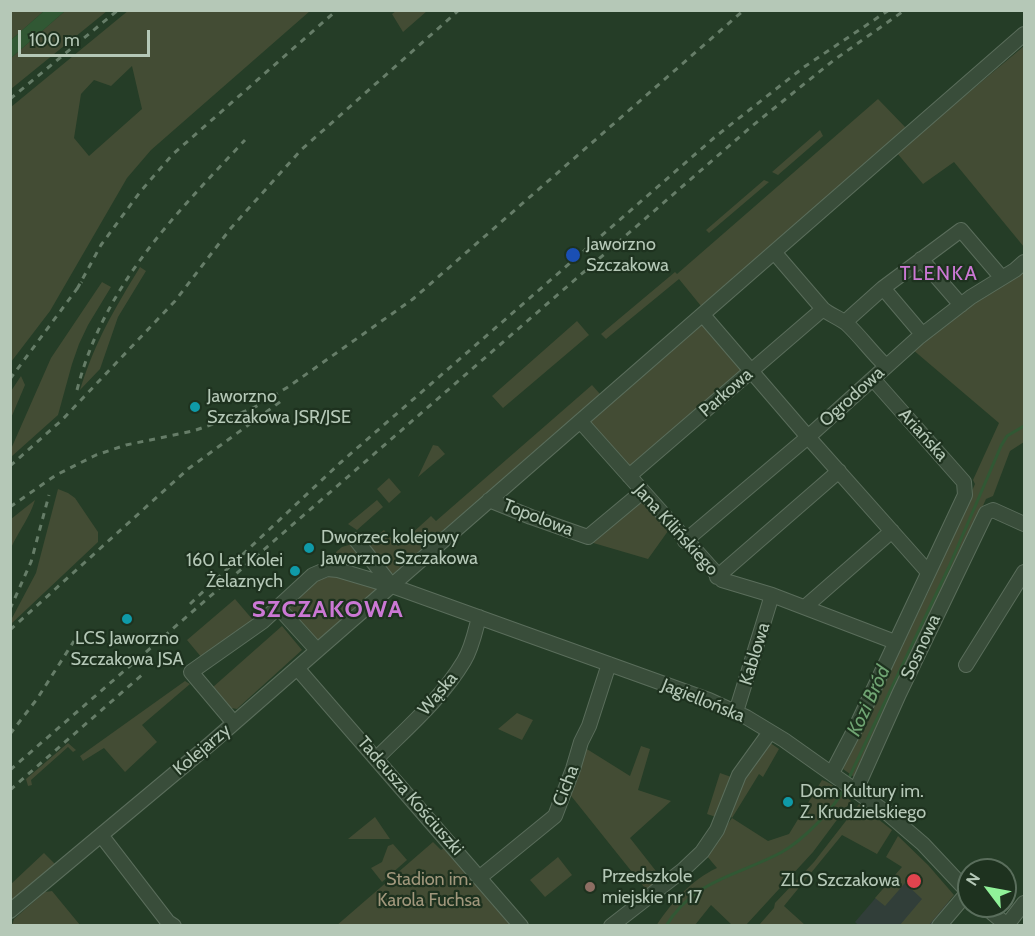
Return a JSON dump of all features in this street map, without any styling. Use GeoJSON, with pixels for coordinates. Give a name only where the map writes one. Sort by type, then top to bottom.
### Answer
{"type":"FeatureCollection","features":[{"type":"Feature","properties":{"kind":"street","name":"Kolejarzy"},"geometry":{"type":"LineString","coordinates":[[10,911],[234,723],[1024,34]]}},
{"type":"Feature","properties":{"kind":"street"},"geometry":{"type":"LineString","coordinates":[[774,252],[822,309],[845,322],[883,288],[961,231],[1002,278]]}},
{"type":"Feature","properties":{"kind":"street"},"geometry":{"type":"LineString","coordinates":[[921,259],[961,304]]}},
{"type":"Feature","properties":{"kind":"street","name":"Ogrodowa"},"geometry":{"type":"LineString","coordinates":[[685,541],[808,437],[922,334],[961,304],[1024,262]]}},
{"type":"Feature","properties":{"kind":"street"},"geometry":{"type":"LineString","coordinates":[[883,288],[922,334]]}},
{"type":"Feature","properties":{"kind":"street","name":"Parkowa"},"geometry":{"type":"LineString","coordinates":[[629,476],[822,309]]}},
{"type":"Feature","properties":{"kind":"street"},"geometry":{"type":"LineString","coordinates":[[703,315],[928,572],[833,774]]}},
{"type":"Feature","properties":{"kind":"street","name":"Ariańska"},"geometry":{"type":"LineString","coordinates":[[845,322],[873,354],[880,372],[964,482],[965,495],[928,572]]}},
{"type":"Feature","properties":{"kind":"street","name":"Jana Kilińskiego"},"geometry":{"type":"LineString","coordinates":[[580,422],[717,577],[805,607],[895,642]]}},
{"type":"Feature","properties":{"kind":"street"},"geometry":{"type":"LineString","coordinates":[[717,577],[839,471]]}},
{"type":"Feature","properties":{"kind":"street","name":"Topolowa"},"geometry":{"type":"LineString","coordinates":[[489,500],[531,518],[588,537],[642,492]]}},
{"type":"Feature","properties":{"kind":"street","name":"Sosnowa"},"geometry":{"type":"LineString","coordinates":[[855,789],[986,513],[993,510],[1024,524]]}},
{"type":"Feature","properties":{"kind":"street"},"geometry":{"type":"LineString","coordinates":[[805,607],[892,531]]}},
{"type":"Feature","properties":{"kind":"street"},"geometry":{"type":"LineString","coordinates":[[356,540],[392,586]]}},
{"type":"Feature","properties":{"kind":"street","name":"Jagiellońska"},"geometry":{"type":"LineString","coordinates":[[278,606],[313,575],[327,569],[348,572],[479,617],[736,712],[855,789],[906,829],[957,882]]}},
{"type":"Feature","properties":{"kind":"street"},"geometry":{"type":"LineString","coordinates":[[966,665],[1024,572]]}},
{"type":"Feature","properties":{"kind":"street","name":"Kablowa"},"geometry":{"type":"LineString","coordinates":[[736,712],[772,595]]}},
{"type":"Feature","properties":{"kind":"street"},"geometry":{"type":"LineString","coordinates":[[234,723],[191,672],[262,622],[278,606],[317,650]]}},
{"type":"Feature","properties":{"kind":"street","name":"Wąska"},"geometry":{"type":"LineString","coordinates":[[377,758],[420,716],[450,682],[465,660],[479,617]]}},
{"type":"Feature","properties":{"kind":"street","name":"Cicha"},"geometry":{"type":"LineString","coordinates":[[479,878],[555,816],[575,765],[581,742],[589,726],[609,664]]}},
{"type":"Feature","properties":{"kind":"street","name":"Tadeusza Kościuszki"},"geometry":{"type":"LineString","coordinates":[[297,668],[521,926]]}},
{"type":"Feature","properties":{"kind":"street"},"geometry":{"type":"LineString","coordinates":[[611,926],[683,870],[702,852],[717,830],[739,775],[770,732]]}},
{"type":"Feature","properties":{"kind":"street"},"geometry":{"type":"LineString","coordinates":[[101,835],[174,926]]}},
{"type":"Feature","properties":{"kind":"street"},"geometry":{"type":"LineString","coordinates":[[1007,925],[1024,903]]}},
{"type":"Feature","properties":{"kind":"street"},"geometry":{"type":"LineString","coordinates":[[939,926],[957,906]]}},
{"type":"Feature","properties":{"kind":"shaded area"},"geometry":{"type":"Polygon","coordinates":[[[44,11],[65,11],[11,58],[11,40],[44,11]]]}},
{"type":"Feature","properties":{"kind":"shaded area","name":"ZLO Szczakowa"},"geometry":{"type":"Polygon","coordinates":[[[903,866],[951,896],[946,908],[931,925],[859,926],[855,922],[903,866]]]}},
{"type":"Feature","properties":{"kind":"green space"},"geometry":{"type":"Polygon","coordinates":[[[11,10],[44,11],[11,40],[11,10]]]}},
{"type":"Feature","properties":{"kind":"green space"},"geometry":{"type":"Polygon","coordinates":[[[129,10],[310,11],[151,150],[127,178],[50,311],[11,362],[11,107],[129,10]],[[132,66],[111,86],[94,80],[81,94],[74,138],[89,156],[142,109],[132,66]]]}},
{"type":"Feature","properties":{"kind":"green space"},"geometry":{"type":"Polygon","coordinates":[[[65,11],[107,11],[11,89],[11,58],[65,11]]]}},
{"type":"Feature","properties":{"kind":"green space"},"geometry":{"type":"Polygon","coordinates":[[[396,11],[427,11],[403,32],[392,14],[396,11]]]}},
{"type":"Feature","properties":{"kind":"green space"},"geometry":{"type":"Polygon","coordinates":[[[1024,46],[1024,247],[954,162],[923,184],[897,153],[1024,46]]]}},
{"type":"Feature","properties":{"kind":"green space"},"geometry":{"type":"Polygon","coordinates":[[[878,99],[906,128],[701,306],[679,279],[606,339],[601,334],[675,272],[677,274],[878,99]]]}},
{"type":"Feature","properties":{"kind":"green space"},"geometry":{"type":"Polygon","coordinates":[[[820,130],[823,136],[778,175],[772,172],[820,130]]]}},
{"type":"Feature","properties":{"kind":"green space"},"geometry":{"type":"Polygon","coordinates":[[[764,180],[769,182],[709,233],[706,230],[764,180]]]}},
{"type":"Feature","properties":{"kind":"green space"},"geometry":{"type":"Polygon","coordinates":[[[140,267],[146,271],[118,317],[100,369],[80,390],[99,341],[140,267]]]}},
{"type":"Feature","properties":{"kind":"green space"},"geometry":{"type":"Polygon","coordinates":[[[1024,267],[1024,442],[1010,451],[993,496],[986,499],[857,779],[843,769],[930,588],[975,484],[973,480],[999,423],[912,349],[979,296],[1024,267]]]}},
{"type":"Feature","properties":{"kind":"green space"},"geometry":{"type":"Polygon","coordinates":[[[102,282],[111,287],[79,344],[58,415],[11,457],[11,449],[51,358],[102,282]]]}},
{"type":"Feature","properties":{"kind":"green space"},"geometry":{"type":"Polygon","coordinates":[[[577,321],[589,335],[503,408],[492,396],[577,321]]]}},
{"type":"Feature","properties":{"kind":"green space"},"geometry":{"type":"Polygon","coordinates":[[[702,325],[743,369],[630,470],[588,424],[702,325]]]}},
{"type":"Feature","properties":{"kind":"green space"},"geometry":{"type":"Polygon","coordinates":[[[21,376],[25,385],[11,418],[11,391],[21,376]]]}},
{"type":"Feature","properties":{"kind":"green space"},"geometry":{"type":"Polygon","coordinates":[[[592,385],[600,394],[394,573],[390,574],[367,544],[384,530],[398,546],[431,516],[436,521],[592,385]]]}},
{"type":"Feature","properties":{"kind":"green space"},"geometry":{"type":"Polygon","coordinates":[[[433,445],[438,446],[445,454],[418,477],[433,445]]]}},
{"type":"Feature","properties":{"kind":"green space"},"geometry":{"type":"Polygon","coordinates":[[[389,478],[401,492],[389,503],[377,489],[389,478]]]}},
{"type":"Feature","properties":{"kind":"green space"},"geometry":{"type":"Polygon","coordinates":[[[58,489],[75,498],[98,532],[98,542],[11,624],[36,573],[58,489]]]}},
{"type":"Feature","properties":{"kind":"green space"},"geometry":{"type":"Polygon","coordinates":[[[638,498],[668,531],[648,559],[590,542],[638,498]]]}},
{"type":"Feature","properties":{"kind":"green space"},"geometry":{"type":"Polygon","coordinates":[[[35,500],[30,512],[11,548],[11,519],[35,500]]]}},
{"type":"Feature","properties":{"kind":"green space"},"geometry":{"type":"Polygon","coordinates":[[[377,500],[383,507],[357,530],[348,524],[377,500]]]}},
{"type":"Feature","properties":{"kind":"green space"},"geometry":{"type":"Polygon","coordinates":[[[352,544],[366,562],[365,564],[336,558],[336,552],[352,544]]]}},
{"type":"Feature","properties":{"kind":"green space"},"geometry":{"type":"Polygon","coordinates":[[[334,575],[382,588],[318,642],[287,609],[319,580],[334,575]]]}},
{"type":"Feature","properties":{"kind":"green space"},"geometry":{"type":"Polygon","coordinates":[[[235,599],[253,620],[202,658],[187,640],[235,599]]]}},
{"type":"Feature","properties":{"kind":"green space"},"geometry":{"type":"Polygon","coordinates":[[[282,626],[302,650],[237,709],[231,708],[213,687],[282,626]]]}},
{"type":"Feature","properties":{"kind":"green space"},"geometry":{"type":"Polygon","coordinates":[[[185,681],[190,684],[142,725],[157,742],[125,772],[104,748],[83,761],[80,756],[185,681]]]}},
{"type":"Feature","properties":{"kind":"green space"},"geometry":{"type":"Polygon","coordinates":[[[517,713],[533,720],[522,740],[498,729],[517,713]]]}},
{"type":"Feature","properties":{"kind":"green space"},"geometry":{"type":"Polygon","coordinates":[[[769,742],[779,749],[763,777],[759,774],[732,818],[728,813],[743,778],[769,742]]]}},
{"type":"Feature","properties":{"kind":"green space"},"geometry":{"type":"Polygon","coordinates":[[[68,743],[76,750],[73,752],[68,747],[31,780],[32,785],[28,786],[26,779],[68,743]]]}},
{"type":"Feature","properties":{"kind":"green space"},"geometry":{"type":"Polygon","coordinates":[[[582,746],[630,776],[641,746],[650,749],[638,790],[671,801],[630,838],[663,880],[648,892],[568,792],[582,746]]]}},
{"type":"Feature","properties":{"kind":"green space"},"geometry":{"type":"Polygon","coordinates":[[[720,773],[734,778],[719,818],[707,814],[720,773]]]}},
{"type":"Feature","properties":{"kind":"green space"},"geometry":{"type":"Polygon","coordinates":[[[822,780],[834,786],[851,801],[813,852],[746,925],[732,925],[711,905],[695,925],[656,926],[683,893],[699,879],[717,868],[706,855],[732,818],[768,841],[789,834],[822,780]]]}},
{"type":"Feature","properties":{"kind":"green space"},"geometry":{"type":"Polygon","coordinates":[[[859,804],[892,830],[877,854],[842,835],[784,906],[805,925],[759,925],[774,908],[775,903],[814,862],[859,804]]]}},
{"type":"Feature","properties":{"kind":"green space"},"geometry":{"type":"Polygon","coordinates":[[[375,817],[390,839],[348,839],[375,817]]]}},
{"type":"Feature","properties":{"kind":"green space"},"geometry":{"type":"Polygon","coordinates":[[[898,836],[954,895],[929,925],[900,925],[922,899],[905,883],[885,906],[875,898],[902,867],[886,857],[898,836]]]}},
{"type":"Feature","properties":{"kind":"green space","name":"Stadion im. Karola Fuchsa"},"geometry":{"type":"Polygon","coordinates":[[[433,842],[441,850],[446,847],[511,922],[507,926],[336,926],[433,842]]]}},
{"type":"Feature","properties":{"kind":"green space"},"geometry":{"type":"Polygon","coordinates":[[[393,844],[407,860],[382,882],[371,868],[382,862],[388,846],[393,844]]]}},
{"type":"Feature","properties":{"kind":"green space"},"geometry":{"type":"Polygon","coordinates":[[[44,853],[55,864],[11,903],[11,884],[44,853]]]}},
{"type":"Feature","properties":{"kind":"green space"},"geometry":{"type":"Polygon","coordinates":[[[558,857],[572,875],[545,897],[530,880],[558,857]]]}},
{"type":"Feature","properties":{"kind":"green space"},"geometry":{"type":"Polygon","coordinates":[[[52,891],[80,925],[12,925],[14,919],[45,892],[52,891]]]}},
{"type":"Feature","properties":{"kind":"waterway","name":"Kozi Bród"},"geometry":{"type":"LineString","coordinates":[[848,780],[949,567],[1001,446],[1007,436],[1024,426]]}},
{"type":"Feature","properties":{"kind":"waterway","name":"Kozi Bród"},"geometry":{"type":"LineString","coordinates":[[666,926],[677,910],[704,888],[782,852],[799,840],[825,815],[844,789]]}},
{"type":"Feature","properties":{"kind":"railway"},"geometry":{"type":"LineString","coordinates":[[10,99],[118,10]]}},
{"type":"Feature","properties":{"kind":"railway"},"geometry":{"type":"LineString","coordinates":[[77,289],[101,245],[140,192],[172,155],[337,10]]}},
{"type":"Feature","properties":{"kind":"railway"},"geometry":{"type":"LineString","coordinates":[[10,466],[62,420],[175,301],[231,228],[301,150],[459,10]]}},
{"type":"Feature","properties":{"kind":"railway"},"geometry":{"type":"LineString","coordinates":[[10,507],[56,475],[96,455],[126,445],[193,431],[222,421],[255,407],[288,387],[413,299],[744,10]]}},
{"type":"Feature","properties":{"kind":"railway"},"geometry":{"type":"LineString","coordinates":[[190,604],[340,463],[715,137],[804,67],[889,10]]}},
{"type":"Feature","properties":{"kind":"railway"},"geometry":{"type":"LineString","coordinates":[[10,770],[752,126],[834,60],[905,10]]}},
{"type":"Feature","properties":{"kind":"railway"},"geometry":{"type":"LineString","coordinates":[[77,390],[89,352],[123,285],[144,254],[168,225],[245,140]]}},
{"type":"Feature","properties":{"kind":"railway"},"geometry":{"type":"LineString","coordinates":[[10,379],[82,282]]}},
{"type":"Feature","properties":{"kind":"railway"},"geometry":{"type":"LineString","coordinates":[[10,630],[188,469],[284,399]]}},
{"type":"Feature","properties":{"kind":"railway"},"geometry":{"type":"LineString","coordinates":[[10,609],[31,562],[49,495]]}},
{"type":"Feature","properties":{"kind":"railway"},"geometry":{"type":"LineString","coordinates":[[10,734],[37,699],[74,641]]}},
{"type":"Feature","properties":{"kind":"railway"},"geometry":{"type":"LineString","coordinates":[[10,790],[143,674]]}},
{"type":"Feature","properties":{"kind":"place","name":"Jaworzno Szczakowa"},"geometry":{"type":"Point","coordinates":[573,255]}},
{"type":"Feature","properties":{"kind":"place","name":"Jaworzno Szczakowa JSR/JSE"},"geometry":{"type":"Point","coordinates":[195,407]}},
{"type":"Feature","properties":{"kind":"place","name":"Dworzec kolejowy Jaworzno Szczakowa"},"geometry":{"type":"Point","coordinates":[309,548]}},
{"type":"Feature","properties":{"kind":"place","name":"160 Lat Kolei Żelaznych"},"geometry":{"type":"Point","coordinates":[295,571]}},
{"type":"Feature","properties":{"kind":"place","name":"LCS Jaworzno Szczakowa JSA"},"geometry":{"type":"Point","coordinates":[127,619]}},
{"type":"Feature","properties":{"kind":"place","name":"Dom Kultury im. Z. Krudzielskiego"},"geometry":{"type":"Point","coordinates":[788,802]}},
{"type":"Feature","properties":{"kind":"place","name":"ZLO Szczakowa"},"geometry":{"type":"Point","coordinates":[914,881]}},
{"type":"Feature","properties":{"kind":"place","name":"Przedszkole miejskie nr 17"},"geometry":{"type":"Point","coordinates":[590,887]}},
{"type":"Feature","properties":{"kind":"district","name":"TLENKA"},"geometry":{"type":"Point","coordinates":[939,274]}},
{"type":"Feature","properties":{"kind":"district","name":"SZCZAKOWA"},"geometry":{"type":"Point","coordinates":[328,610]}}]}
